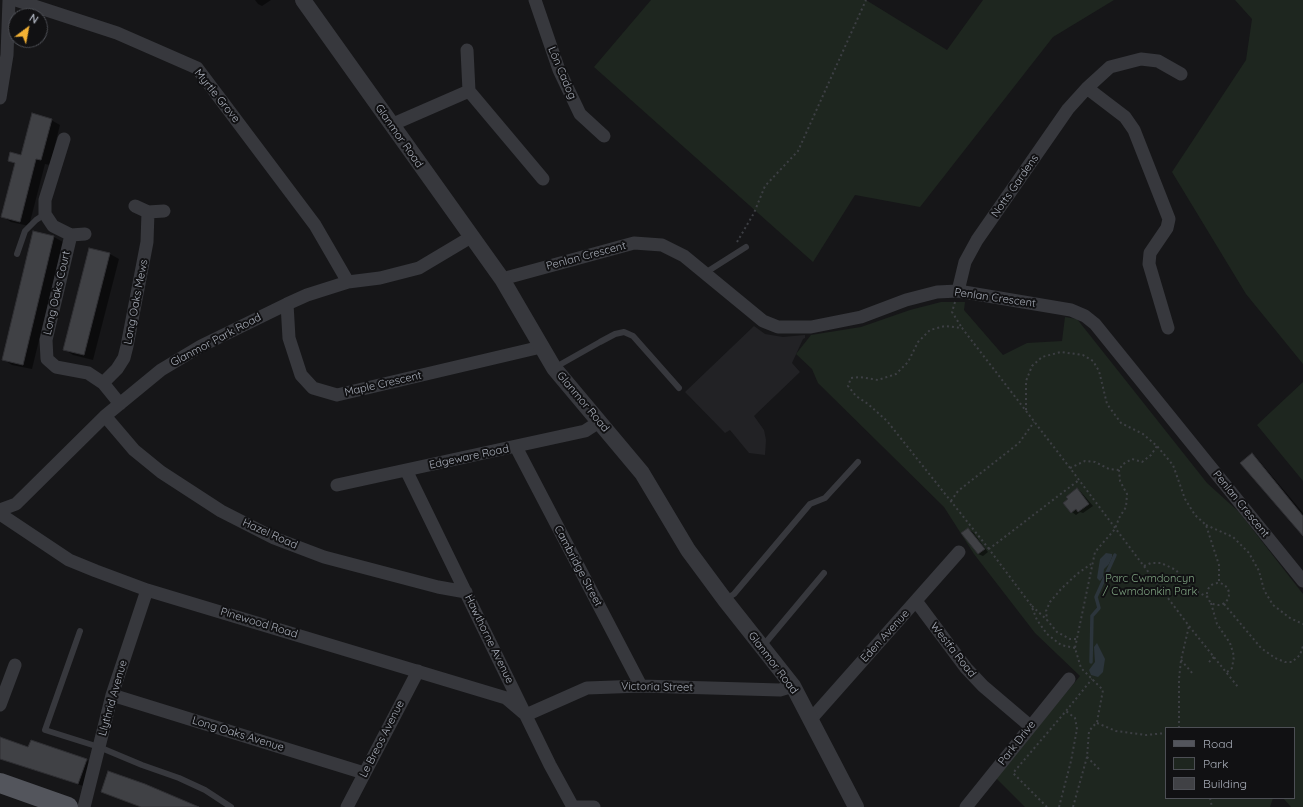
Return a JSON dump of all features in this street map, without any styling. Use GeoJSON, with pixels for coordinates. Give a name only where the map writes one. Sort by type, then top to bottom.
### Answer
{"type":"FeatureCollection","features":[{"type":"Feature","properties":{"kind":"main road"},"geometry":{"type":"LineString","coordinates":[[0,783],[68,807]]}},
{"type":"Feature","properties":{"kind":"street"},"geometry":{"type":"LineString","coordinates":[[0,98],[7,55],[9,0]]}},
{"type":"Feature","properties":{"kind":"street","name":"Myrtle Grove"},"geometry":{"type":"LineString","coordinates":[[16,0],[117,33],[197,68],[316,225],[348,282]]}},
{"type":"Feature","properties":{"kind":"street","name":"Glanmor Road"},"geometry":{"type":"LineString","coordinates":[[303,0],[502,279],[554,368],[642,473],[688,550],[725,600],[793,686],[856,807]]}},
{"type":"Feature","properties":{"kind":"street","name":"Lôn Cadog"},"geometry":{"type":"LineString","coordinates":[[535,0],[559,70],[580,114],[604,136]]}},
{"type":"Feature","properties":{"kind":"street"},"geometry":{"type":"LineString","coordinates":[[467,50],[469,91],[543,179]]}},
{"type":"Feature","properties":{"kind":"street","name":"Notts Gardens"},"geometry":{"type":"LineString","coordinates":[[958,292],[965,262],[977,240],[1068,109],[1087,88],[1110,67],[1141,59],[1158,61],[1181,74]]}},
{"type":"Feature","properties":{"kind":"street"},"geometry":{"type":"LineString","coordinates":[[1087,88],[1125,118],[1134,130],[1169,219],[1167,228],[1150,253],[1149,264],[1168,328]]}},
{"type":"Feature","properties":{"kind":"street"},"geometry":{"type":"LineString","coordinates":[[391,125],[469,91]]}},
{"type":"Feature","properties":{"kind":"street"},"geometry":{"type":"LineString","coordinates":[[64,139],[45,200],[45,214],[53,226],[71,235],[85,234]]}},
{"type":"Feature","properties":{"kind":"street"},"geometry":{"type":"LineString","coordinates":[[135,206],[148,212],[164,211]]}},
{"type":"Feature","properties":{"kind":"street","name":"Long Oaks Mews"},"geometry":{"type":"LineString","coordinates":[[103,383],[117,369],[124,358],[147,242],[148,212]]}},
{"type":"Feature","properties":{"kind":"street","name":"Long Oaks Court"},"geometry":{"type":"LineString","coordinates":[[71,235],[46,340],[48,359],[56,367],[88,373],[103,383],[120,404]]}},
{"type":"Feature","properties":{"kind":"street","name":"Glanmor Park Road"},"geometry":{"type":"LineString","coordinates":[[0,510],[16,504],[105,416],[161,370],[201,346],[287,304],[307,296],[348,282],[380,278],[419,268],[471,237]]}},
{"type":"Feature","properties":{"kind":"street","name":"Penlan Crescent"},"geometry":{"type":"LineString","coordinates":[[502,279],[634,243],[662,245],[684,256],[763,321],[778,327],[811,328],[861,317],[906,300],[937,292],[958,292],[1072,310],[1085,316],[1095,324],[1303,581]]}},
{"type":"Feature","properties":{"kind":"street","name":"Maple Crescent"},"geometry":{"type":"LineString","coordinates":[[287,304],[289,338],[301,375],[313,388],[336,395],[541,347]]}},
{"type":"Feature","properties":{"kind":"street","name":"Hazel Road"},"geometry":{"type":"LineString","coordinates":[[105,416],[134,450],[161,472],[221,511],[274,538],[324,556],[438,587],[466,592]]}},
{"type":"Feature","properties":{"kind":"street","name":"Edgeware Road"},"geometry":{"type":"LineString","coordinates":[[337,485],[586,431],[599,422]]}},
{"type":"Feature","properties":{"kind":"street","name":"Cambridge Street"},"geometry":{"type":"LineString","coordinates":[[516,447],[641,686]]}},
{"type":"Feature","properties":{"kind":"street","name":"Hawthorne Avenue"},"geometry":{"type":"LineString","coordinates":[[406,470],[526,715],[573,807]]}},
{"type":"Feature","properties":{"kind":"street","name":"Pinewood Road"},"geometry":{"type":"LineString","coordinates":[[0,514],[69,560],[147,590],[506,698],[526,715]]}},
{"type":"Feature","properties":{"kind":"street","name":"Eden Avenue"},"geometry":{"type":"LineString","coordinates":[[811,719],[959,552]]}},
{"type":"Feature","properties":{"kind":"street","name":"Llythrid Avenue"},"geometry":{"type":"LineString","coordinates":[[84,807],[112,695],[147,590]]}},
{"type":"Feature","properties":{"kind":"street","name":"Westfa Road"},"geometry":{"type":"LineString","coordinates":[[916,602],[966,668],[983,686],[1030,726]]}},
{"type":"Feature","properties":{"kind":"street"},"geometry":{"type":"LineString","coordinates":[[0,705],[15,665]]}},
{"type":"Feature","properties":{"kind":"street","name":"Le Breos Avenue"},"geometry":{"type":"LineString","coordinates":[[347,807],[418,671]]}},
{"type":"Feature","properties":{"kind":"street","name":"Park Drive"},"geometry":{"type":"LineString","coordinates":[[966,807],[1069,679]]}},
{"type":"Feature","properties":{"kind":"street","name":"Victoria Street"},"geometry":{"type":"LineString","coordinates":[[526,715],[587,688],[641,686],[780,690],[793,686]]}},
{"type":"Feature","properties":{"kind":"street","name":"Long Oaks Avenue"},"geometry":{"type":"LineString","coordinates":[[112,695],[364,773]]}},
{"type":"Feature","properties":{"kind":"street"},"geometry":{"type":"LineString","coordinates":[[573,807],[594,807]]}},
{"type":"Feature","properties":{"kind":"lane"},"geometry":{"type":"LineString","coordinates":[[17,254],[25,231],[36,220],[45,214]]}},
{"type":"Feature","properties":{"kind":"lane"},"geometry":{"type":"LineString","coordinates":[[705,273],[746,247]]}},
{"type":"Feature","properties":{"kind":"lane"},"geometry":{"type":"LineString","coordinates":[[554,368],[605,339],[615,334],[624,332],[633,336],[679,388]]}},
{"type":"Feature","properties":{"kind":"lane"},"geometry":{"type":"LineString","coordinates":[[725,600],[734,594],[810,504],[825,498],[858,462]]}},
{"type":"Feature","properties":{"kind":"lane"},"geometry":{"type":"LineString","coordinates":[[762,647],[824,573]]}},
{"type":"Feature","properties":{"kind":"lane"},"geometry":{"type":"LineString","coordinates":[[80,631],[45,730],[99,747],[178,778],[205,790],[231,807]]}},
{"type":"Feature","properties":{"kind":"path"},"geometry":{"type":"LineString","coordinates":[[728,257],[754,213],[765,186],[798,151],[866,0]]}},
{"type":"Feature","properties":{"kind":"path"},"geometry":{"type":"LineString","coordinates":[[958,292],[952,312],[962,328],[1189,626],[1238,687]]}},
{"type":"Feature","properties":{"kind":"path"},"geometry":{"type":"LineString","coordinates":[[962,328],[945,326],[930,330],[918,342],[908,362],[896,374],[878,380],[851,378],[848,386],[856,396],[887,420],[989,549],[1031,605],[1057,632],[1070,639],[1076,639]]}},
{"type":"Feature","properties":{"kind":"path"},"geometry":{"type":"LineString","coordinates":[[1026,412],[1026,381],[1032,366],[1042,357],[1062,352],[1082,355],[1093,361],[1099,371],[1107,404],[1121,423],[1143,434],[1157,446],[1173,465],[1185,498],[1195,515],[1206,525],[1234,537],[1249,553],[1259,572],[1264,590],[1273,605],[1290,618],[1303,624]]}},
{"type":"Feature","properties":{"kind":"path"},"geometry":{"type":"LineString","coordinates":[[951,501],[958,491],[1019,443],[1034,422]]}},
{"type":"Feature","properties":{"kind":"path"},"geometry":{"type":"LineString","coordinates":[[1074,807],[1087,757],[1089,731],[1097,722],[1103,690],[1081,668],[1075,648],[1092,563],[1095,552],[1116,529],[1119,518],[1126,507],[1127,494],[1120,481],[1119,470],[1123,464],[1132,459],[1142,462],[1151,456],[1157,446]]}},
{"type":"Feature","properties":{"kind":"path"},"geometry":{"type":"LineString","coordinates":[[1070,468],[1085,460],[1095,462],[1109,469],[1119,470]]}},
{"type":"Feature","properties":{"kind":"path"},"geometry":{"type":"LineString","coordinates":[[989,549],[1078,480]]}},
{"type":"Feature","properties":{"kind":"path"},"geometry":{"type":"LineString","coordinates":[[1206,525],[1220,565],[1219,583]]}},
{"type":"Feature","properties":{"kind":"path"},"geometry":{"type":"LineString","coordinates":[[1047,620],[1046,611],[1050,602],[1078,574],[1092,563]]}},
{"type":"Feature","properties":{"kind":"path"},"geometry":{"type":"LineString","coordinates":[[1144,566],[1151,563],[1162,563],[1176,570],[1189,587],[1207,597],[1211,603],[1217,624],[1230,643],[1234,656],[1232,668],[1226,673]]}},
{"type":"Feature","properties":{"kind":"path"},"geometry":{"type":"LineString","coordinates":[[1207,597],[1208,590],[1212,584],[1219,583],[1226,586],[1229,592],[1228,599],[1224,604],[1217,606],[1211,603]]}},
{"type":"Feature","properties":{"kind":"path"},"geometry":{"type":"LineString","coordinates":[[1224,604],[1262,648],[1275,658],[1285,662],[1292,662],[1300,655],[1303,646]]}},
{"type":"Feature","properties":{"kind":"path"},"geometry":{"type":"LineString","coordinates":[[1031,605],[1037,620],[1046,634],[1061,645],[1075,648]]}},
{"type":"Feature","properties":{"kind":"path"},"geometry":{"type":"LineString","coordinates":[[1179,727],[1179,679],[1181,660],[1189,626]]}},
{"type":"Feature","properties":{"kind":"path"},"geometry":{"type":"LineString","coordinates":[[1209,662],[1214,657]]}},
{"type":"Feature","properties":{"kind":"path"},"geometry":{"type":"LineString","coordinates":[[1181,660],[1194,674]]}},
{"type":"Feature","properties":{"kind":"path"},"geometry":{"type":"LineString","coordinates":[[1047,807],[1045,807],[1013,773],[1092,679]]}},
{"type":"Feature","properties":{"kind":"path"},"geometry":{"type":"LineString","coordinates":[[1058,807],[1071,762],[1077,729],[1075,718],[1066,711]]}},
{"type":"Feature","properties":{"kind":"path"},"geometry":{"type":"LineString","coordinates":[[1097,722],[1116,731],[1146,734],[1165,733]]}},
{"type":"Feature","properties":{"kind":"path"},"geometry":{"type":"LineString","coordinates":[[1087,757],[1100,770]]}},
{"type":"Feature","properties":{"kind":"shaded area"},"geometry":{"type":"Polygon","coordinates":[[[754,326],[765,334],[783,337],[805,335],[805,338],[803,339],[792,363],[800,372],[754,416],[764,430],[766,440],[765,455],[749,453],[730,430],[725,433],[685,392],[754,326]]]}},
{"type":"Feature","properties":{"kind":"shaded area"},"geometry":{"type":"Polygon","coordinates":[[[1106,553],[1112,554],[1112,557],[1109,564],[1104,569],[1103,577],[1100,581],[1097,578],[1100,559],[1106,553]]]}},
{"type":"Feature","properties":{"kind":"shaded area"},"geometry":{"type":"Polygon","coordinates":[[[1097,643],[1105,659],[1103,672],[1098,677],[1091,675],[1089,670],[1095,662],[1094,647],[1097,643]]]}},
{"type":"Feature","properties":{"kind":"green space"},"geometry":{"type":"Polygon","coordinates":[[[651,0],[866,0],[947,50],[983,0],[1114,0],[1053,37],[920,207],[855,195],[813,262],[594,67],[651,0]]]}},
{"type":"Feature","properties":{"kind":"green space"},"geometry":{"type":"Polygon","coordinates":[[[1235,0],[1303,0],[1303,364],[1246,294],[1172,172],[1246,60],[1252,19],[1235,0]]]}},
{"type":"Feature","properties":{"kind":"green space","name":"Parc Cwmdoncyn / Cwmdonkin Park"},"geometry":{"type":"Polygon","coordinates":[[[941,302],[965,302],[964,310],[1003,355],[1027,343],[1062,341],[1065,317],[1077,319],[1207,483],[1239,512],[1303,594],[1303,807],[1291,807],[1284,799],[1295,799],[1295,727],[1165,727],[1165,799],[1273,799],[1270,807],[1025,807],[995,777],[1080,676],[1035,633],[974,554],[944,507],[818,383],[812,369],[796,354],[811,335],[861,327],[910,310],[941,302]]]}},
{"type":"Feature","properties":{"kind":"green space"},"geometry":{"type":"Polygon","coordinates":[[[1303,382],[1303,481],[1257,425],[1303,382]]]}},
{"type":"Feature","properties":{"kind":"building"},"geometry":{"type":"Polygon","coordinates":[[[32,113],[52,119],[41,160],[36,159],[20,222],[1,217],[15,163],[8,161],[10,152],[21,155],[32,113]]]}},
{"type":"Feature","properties":{"kind":"building"},"geometry":{"type":"Polygon","coordinates":[[[33,231],[54,236],[23,365],[2,360],[33,231]]]}},
{"type":"Feature","properties":{"kind":"building"},"geometry":{"type":"Polygon","coordinates":[[[89,248],[110,253],[84,355],[63,350],[89,248]]]}},
{"type":"Feature","properties":{"kind":"building"},"geometry":{"type":"Polygon","coordinates":[[[1252,453],[1303,516],[1303,536],[1240,463],[1252,453]]]}},
{"type":"Feature","properties":{"kind":"building"},"geometry":{"type":"Polygon","coordinates":[[[1077,488],[1089,504],[1078,512],[1076,509],[1071,513],[1063,503],[1068,499],[1066,497],[1077,488]]]}},
{"type":"Feature","properties":{"kind":"building"},"geometry":{"type":"Polygon","coordinates":[[[968,528],[985,549],[978,554],[961,533],[968,528]]]}},
{"type":"Feature","properties":{"kind":"building"},"geometry":{"type":"Polygon","coordinates":[[[0,737],[28,747],[31,740],[87,759],[78,784],[0,759],[0,737]]]}},
{"type":"Feature","properties":{"kind":"building"},"geometry":{"type":"Polygon","coordinates":[[[108,771],[145,784],[199,807],[141,807],[101,792],[108,771]]]}},
{"type":"Feature","properties":{"kind":"waterway"},"geometry":{"type":"LineString","coordinates":[[1091,662],[1092,616],[1099,608],[1096,597],[1115,555]]}}]}
